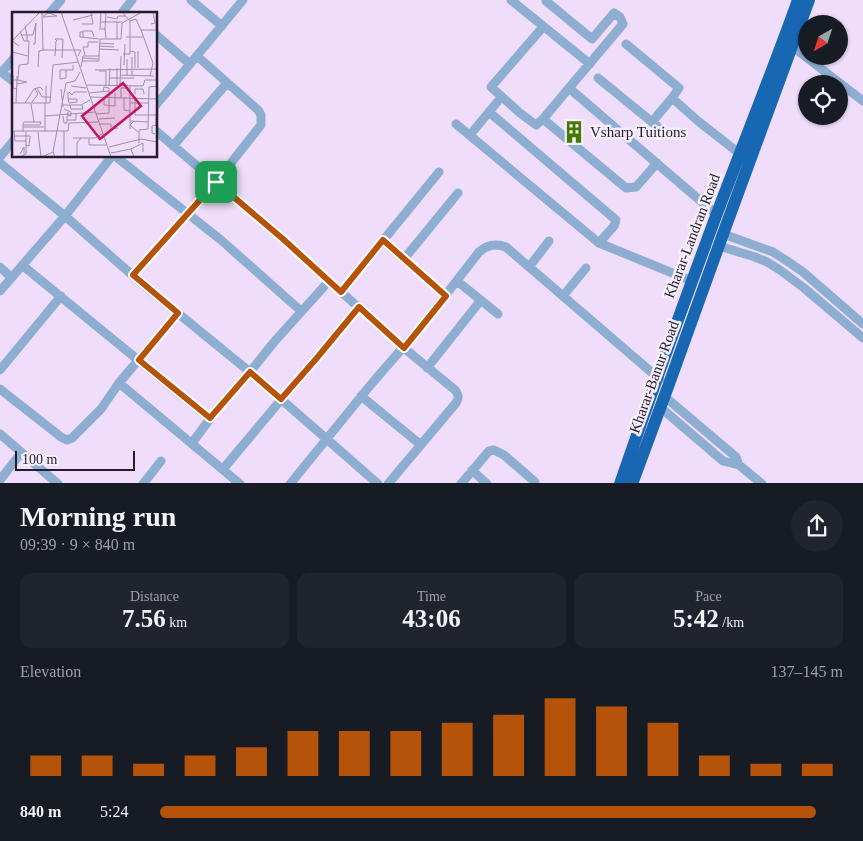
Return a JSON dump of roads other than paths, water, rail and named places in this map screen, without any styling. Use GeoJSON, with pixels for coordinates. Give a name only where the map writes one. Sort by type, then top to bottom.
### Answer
{"type":"FeatureCollection","features":[{"type":"Feature","properties":{"kind":"highway","name":"Kharar-Landran Road"},"geometry":{"type":"LineString","coordinates":[[620,483],[692,281],[798,0]]}},
{"type":"Feature","properties":{"kind":"highway","name":"Kharar-Banur Road"},"geometry":{"type":"LineString","coordinates":[[632,483],[809,0]]}},
{"type":"Feature","properties":{"kind":"street"},"geometry":{"type":"LineString","coordinates":[[51,12],[61,0]]}},
{"type":"Feature","properties":{"kind":"street"},"geometry":{"type":"LineString","coordinates":[[123,12],[132,0]]}},
{"type":"Feature","properties":{"kind":"street"},"geometry":{"type":"LineString","coordinates":[[191,0],[222,26]]}},
{"type":"Feature","properties":{"kind":"street"},"geometry":{"type":"LineString","coordinates":[[511,0],[590,64]]}},
{"type":"Feature","properties":{"kind":"street"},"geometry":{"type":"LineString","coordinates":[[543,27],[491,87],[536,125],[623,24],[620,17],[614,13],[592,39],[547,0]]}},
{"type":"Feature","properties":{"kind":"street"},"geometry":{"type":"LineString","coordinates":[[158,103],[222,26],[238,2]]}},
{"type":"Feature","properties":{"kind":"street"},"geometry":{"type":"LineString","coordinates":[[133,275],[216,182],[258,130],[262,120],[258,110],[227,83],[158,36]]}},
{"type":"Feature","properties":{"kind":"street"},"geometry":{"type":"LineString","coordinates":[[626,44],[679,88],[652,122]]}},
{"type":"Feature","properties":{"kind":"street"},"geometry":{"type":"LineString","coordinates":[[793,47],[863,101]]}},
{"type":"Feature","properties":{"kind":"street"},"geometry":{"type":"LineString","coordinates":[[12,60],[1,71],[12,80]]}},
{"type":"Feature","properties":{"kind":"street"},"geometry":{"type":"LineString","coordinates":[[598,78],[666,134]]}},
{"type":"Feature","properties":{"kind":"street"},"geometry":{"type":"LineString","coordinates":[[173,146],[227,83]]}},
{"type":"Feature","properties":{"kind":"street"},"geometry":{"type":"LineString","coordinates":[[569,88],[717,214]]}},
{"type":"Feature","properties":{"kind":"street"},"geometry":{"type":"LineString","coordinates":[[672,98],[740,154]]}},
{"type":"Feature","properties":{"kind":"street"},"geometry":{"type":"LineString","coordinates":[[470,135],[498,101]]}},
{"type":"Feature","properties":{"kind":"street"},"geometry":{"type":"LineString","coordinates":[[489,112],[616,220],[614,226],[599,243]]}},
{"type":"Feature","properties":{"kind":"street"},"geometry":{"type":"LineString","coordinates":[[543,119],[626,188],[636,187],[657,163]]}},
{"type":"Feature","properties":{"kind":"street"},"geometry":{"type":"LineString","coordinates":[[456,124],[599,243],[692,281]]}},
{"type":"Feature","properties":{"kind":"street"},"geometry":{"type":"LineString","coordinates":[[158,133],[276,233],[404,348],[455,390],[459,396],[389,483]]}},
{"type":"Feature","properties":{"kind":"street"},"geometry":{"type":"LineString","coordinates":[[0,157],[12,142]]}},
{"type":"Feature","properties":{"kind":"street"},"geometry":{"type":"LineString","coordinates":[[0,291],[65,216],[109,158]]}},
{"type":"Feature","properties":{"kind":"street"},"geometry":{"type":"LineString","coordinates":[[111,158],[188,213],[255,269],[301,311]]}},
{"type":"Feature","properties":{"kind":"street"},"geometry":{"type":"LineString","coordinates":[[0,163],[250,372],[377,483]]}},
{"type":"Feature","properties":{"kind":"street"},"geometry":{"type":"LineString","coordinates":[[341,292],[439,172]]}},
{"type":"Feature","properties":{"kind":"street"},"geometry":{"type":"LineString","coordinates":[[404,259],[458,192]]}},
{"type":"Feature","properties":{"kind":"street"},"geometry":{"type":"LineString","coordinates":[[383,240],[446,296]]}},
{"type":"Feature","properties":{"kind":"street"},"geometry":{"type":"LineString","coordinates":[[721,240],[773,252],[803,272],[863,324]]}},
{"type":"Feature","properties":{"kind":"street"},"geometry":{"type":"LineString","coordinates":[[721,240],[780,270],[863,338]]}},
{"type":"Feature","properties":{"kind":"street"},"geometry":{"type":"LineString","coordinates":[[529,267],[549,241]]}},
{"type":"Feature","properties":{"kind":"street"},"geometry":{"type":"LineString","coordinates":[[292,483],[362,396],[404,348],[479,252],[483,248],[495,244],[506,247],[657,377],[670,384]]}},
{"type":"Feature","properties":{"kind":"street"},"geometry":{"type":"LineString","coordinates":[[22,265],[210,418]]}},
{"type":"Feature","properties":{"kind":"street"},"geometry":{"type":"LineString","coordinates":[[0,267],[11,277]]}},
{"type":"Feature","properties":{"kind":"street"},"geometry":{"type":"LineString","coordinates":[[563,296],[586,268]]}},
{"type":"Feature","properties":{"kind":"street"},"geometry":{"type":"LineString","coordinates":[[192,442],[274,342],[329,281]]}},
{"type":"Feature","properties":{"kind":"street"},"geometry":{"type":"LineString","coordinates":[[457,281],[498,314]]}},
{"type":"Feature","properties":{"kind":"street"},"geometry":{"type":"LineString","coordinates":[[0,370],[60,296]]}},
{"type":"Feature","properties":{"kind":"street"},"geometry":{"type":"LineString","coordinates":[[428,368],[481,300]]}},
{"type":"Feature","properties":{"kind":"street"},"geometry":{"type":"LineString","coordinates":[[223,469],[359,307]]}},
{"type":"Feature","properties":{"kind":"street"},"geometry":{"type":"LineString","coordinates":[[0,389],[60,438],[67,440],[72,438],[101,409],[119,383],[178,313]]}},
{"type":"Feature","properties":{"kind":"street"},"geometry":{"type":"LineString","coordinates":[[119,383],[239,483]]}},
{"type":"Feature","properties":{"kind":"street"},"geometry":{"type":"LineString","coordinates":[[362,396],[421,445]]}},
{"type":"Feature","properties":{"kind":"street"},"geometry":{"type":"LineString","coordinates":[[662,402],[736,457],[739,465],[761,483]]}},
{"type":"Feature","properties":{"kind":"street"},"geometry":{"type":"LineString","coordinates":[[0,434],[55,482]]}},
{"type":"Feature","properties":{"kind":"street"},"geometry":{"type":"LineString","coordinates":[[461,483],[489,451],[494,450],[504,455],[535,482]]}},
{"type":"Feature","properties":{"kind":"street"},"geometry":{"type":"LineString","coordinates":[[0,480],[21,453]]}},
{"type":"Feature","properties":{"kind":"street"},"geometry":{"type":"LineString","coordinates":[[144,483],[161,461]]}},
{"type":"Feature","properties":{"kind":"street"},"geometry":{"type":"LineString","coordinates":[[472,470],[486,483]]}},
{"type":"Feature","properties":{"kind":"place","name":"Vsharp Tuitions"},"geometry":{"type":"Point","coordinates":[574,132]}}]}
